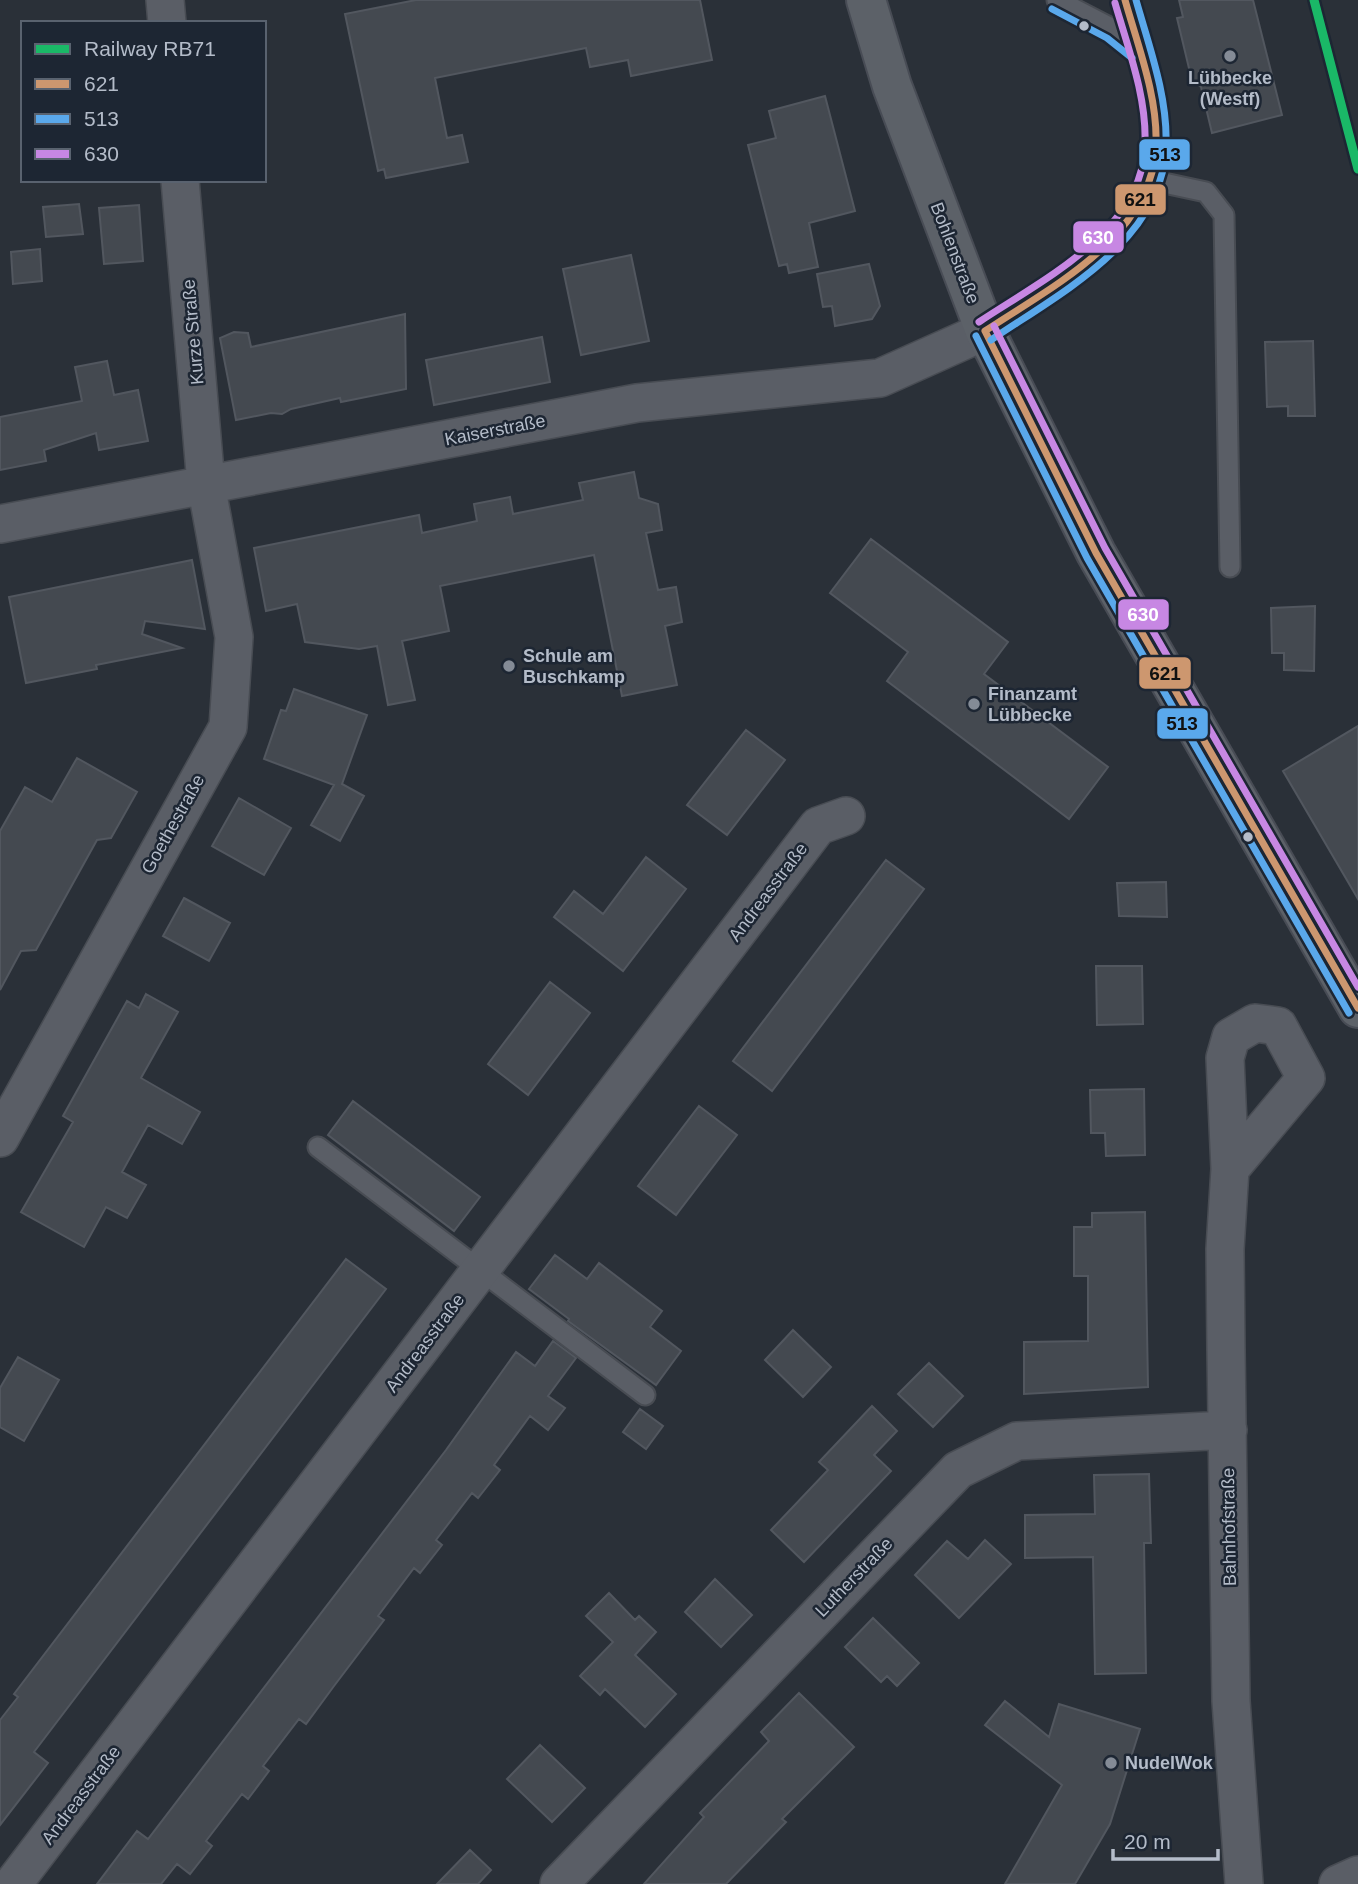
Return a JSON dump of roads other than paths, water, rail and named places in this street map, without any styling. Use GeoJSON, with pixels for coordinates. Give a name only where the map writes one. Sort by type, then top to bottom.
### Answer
{"type":"FeatureCollection","features":[{"type":"Feature","properties":{"kind":"main road","name":"Bohlenstraße"},"geometry":{"type":"LineString","coordinates":[[866,0],[892,86],[985,331],[1096,553],[1358,1008]]}},
{"type":"Feature","properties":{"kind":"street"},"geometry":{"type":"LineString","coordinates":[[165,0],[167,21]]}},
{"type":"Feature","properties":{"kind":"street","name":"Kurze Straße"},"geometry":{"type":"LineString","coordinates":[[180,182],[206,484]]}},
{"type":"Feature","properties":{"kind":"street","name":"Kaiserstraße"},"geometry":{"type":"LineString","coordinates":[[0,524],[637,403],[880,378],[985,331]]}},
{"type":"Feature","properties":{"kind":"street","name":"Goethestraße"},"geometry":{"type":"LineString","coordinates":[[0,1138],[228,727],[234,637],[206,484]]}},
{"type":"Feature","properties":{"kind":"street","name":"Andreasstraße"},"geometry":{"type":"LineString","coordinates":[[13,1884],[818,826],[846,816]]}},
{"type":"Feature","properties":{"kind":"street","name":"Bahnhofstraße"},"geometry":{"type":"LineString","coordinates":[[1230,1169],[1226,1249],[1231,1701],[1244,1884]]}},
{"type":"Feature","properties":{"kind":"street","name":"Lutherstraße"},"geometry":{"type":"LineString","coordinates":[[559,1884],[958,1470],[1017,1441],[1227,1430]]}},
{"type":"Feature","properties":{"kind":"street"},"geometry":{"type":"LineString","coordinates":[[1338,1884],[1358,1875]]}},
{"type":"Feature","properties":{"kind":"lane"},"geometry":{"type":"LineString","coordinates":[[1057,0],[1113,29],[1139,50]]}},
{"type":"Feature","properties":{"kind":"lane"},"geometry":{"type":"LineString","coordinates":[[985,331],[1110,244],[1142,200],[1150,180],[1156,149],[1152,111],[1125,0]]}},
{"type":"Feature","properties":{"kind":"lane"},"geometry":{"type":"LineString","coordinates":[[1150,180],[1206,191],[1224,215],[1230,567]]}},
{"type":"Feature","properties":{"kind":"lane"},"geometry":{"type":"LineString","coordinates":[[318,1147],[645,1395]]}},
{"type":"Feature","properties":{"kind":"rail line","name":"RB71"},"geometry":{"type":"LineString","coordinates":[[1314,0],[1358,169]]}},
{"type":"Feature","properties":{"kind":"place","name":"Lübbecke (Westf)"},"geometry":{"type":"Point","coordinates":[1230,56]}},
{"type":"Feature","properties":{"kind":"place","name":"Schule am Buschkamp"},"geometry":{"type":"Point","coordinates":[509,666]}},
{"type":"Feature","properties":{"kind":"place","name":"Finanzamt Lübbecke"},"geometry":{"type":"Point","coordinates":[974,704]}},
{"type":"Feature","properties":{"kind":"place","name":"NudelWok"},"geometry":{"type":"Point","coordinates":[1111,1763]}}]}
